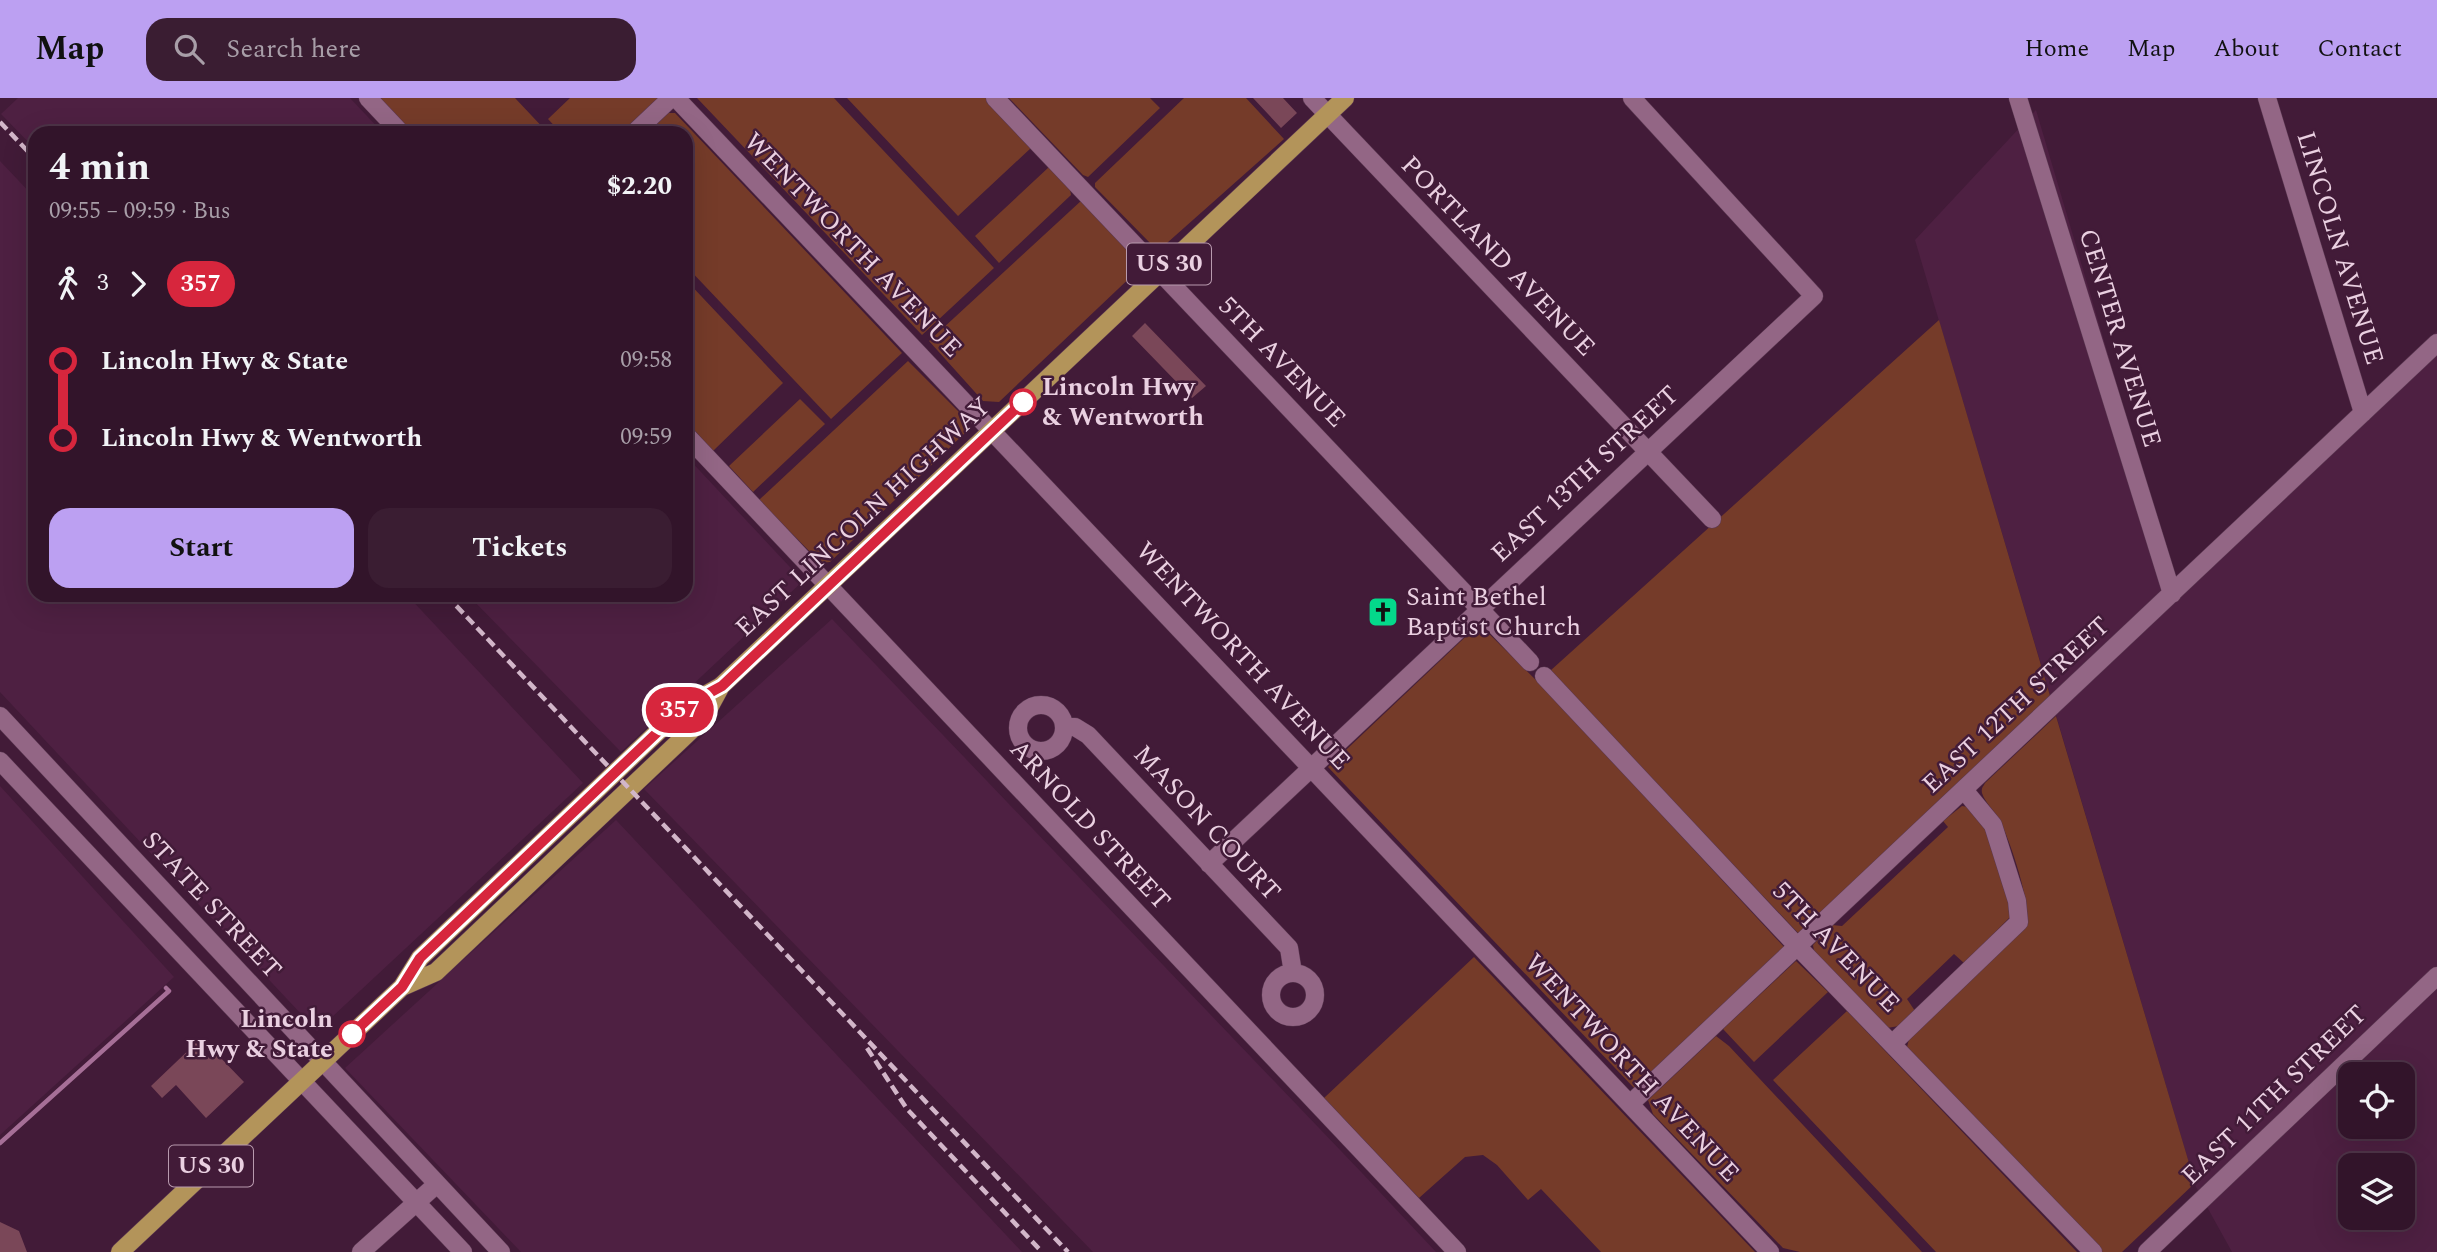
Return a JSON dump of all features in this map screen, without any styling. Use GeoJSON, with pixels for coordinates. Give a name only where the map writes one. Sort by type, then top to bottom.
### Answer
{"type":"FeatureCollection","features":[{"type":"Feature","properties":{"kind":"main road","name":"EAST LINCOLN HIGHWAY"},"geometry":{"type":"LineString","coordinates":[[120,1252],[402,987],[420,958],[685,706],[722,686],[1345,98]]}},
{"type":"Feature","properties":{"kind":"street"},"geometry":{"type":"LineString","coordinates":[[368,98],[394,126]]}},
{"type":"Feature","properties":{"kind":"street"},"geometry":{"type":"LineString","coordinates":[[642,126],[674,98]]}},
{"type":"Feature","properties":{"kind":"street","name":"WENTWORTH AVENUE"},"geometry":{"type":"LineString","coordinates":[[674,98],[993,430],[1770,1252]]}},
{"type":"Feature","properties":{"kind":"street","name":"5TH AVENUE"},"geometry":{"type":"LineString","coordinates":[[995,98],[1530,662]]}},
{"type":"Feature","properties":{"kind":"street","name":"PORTLAND AVENUE"},"geometry":{"type":"LineString","coordinates":[[1312,98],[1713,519]]}},
{"type":"Feature","properties":{"kind":"street","name":"EAST 13TH STREET"},"geometry":{"type":"LineString","coordinates":[[1209,864],[1814,296],[1632,98]]}},
{"type":"Feature","properties":{"kind":"street","name":"CENTER AVENUE"},"geometry":{"type":"LineString","coordinates":[[2018,98],[2172,594]]}},
{"type":"Feature","properties":{"kind":"street","name":"LINCOLN AVENUE"},"geometry":{"type":"LineString","coordinates":[[2267,98],[2363,413]]}},
{"type":"Feature","properties":{"kind":"street","name":"EAST 12TH STREET"},"geometry":{"type":"LineString","coordinates":[[1630,1104],[2437,343]]}},
{"type":"Feature","properties":{"kind":"street","name":"ARNOLD STREET"},"geometry":{"type":"LineString","coordinates":[[693,442],[1457,1252]]}},
{"type":"Feature","properties":{"kind":"street","name":"5TH AVENUE"},"geometry":{"type":"LineString","coordinates":[[1544,676],[1798,947],[2093,1252]]}},
{"type":"Feature","properties":{"kind":"street","name":"STATE STREET"},"geometry":{"type":"LineString","coordinates":[[0,716],[501,1252]]}},
{"type":"Feature","properties":{"kind":"street","name":"MASON COURT"},"geometry":{"type":"LineString","coordinates":[[1064,727],[1075,727],[1088,735],[1289,948],[1293,973]]}},
{"type":"Feature","properties":{"kind":"street","name":"STATE STREET"},"geometry":{"type":"LineString","coordinates":[[0,761],[463,1252]]}},
{"type":"Feature","properties":{"kind":"street"},"geometry":{"type":"LineString","coordinates":[[1892,1044],[2019,922],[2017,901],[1993,825],[1964,790]]}},
{"type":"Feature","properties":{"kind":"street","name":"EAST 11TH STREET"},"geometry":{"type":"LineString","coordinates":[[2147,1252],[2437,976]]}},
{"type":"Feature","properties":{"kind":"street"},"geometry":{"type":"LineString","coordinates":[[361,1252],[437,1184]]}},
{"type":"Feature","properties":{"kind":"shaded area"},"geometry":{"type":"Polygon","coordinates":[[[18,98],[350,98],[376,126],[28,126],[28,142],[1,114],[18,98]]]}},
{"type":"Feature","properties":{"kind":"shaded area"},"geometry":{"type":"Polygon","coordinates":[[[380,98],[515,98],[541,126],[406,126],[380,98]]]}},
{"type":"Feature","properties":{"kind":"shaded area"},"geometry":{"type":"Polygon","coordinates":[[[570,98],[658,98],[629,126],[554,126],[548,119],[570,98]]]}},
{"type":"Feature","properties":{"kind":"shaded area"},"geometry":{"type":"Polygon","coordinates":[[[697,98],[834,98],[994,268],[922,335],[697,98]]]}},
{"type":"Feature","properties":{"kind":"shaded area"},"geometry":{"type":"Polygon","coordinates":[[[847,98],[986,98],[1032,147],[958,216],[847,98]]]}},
{"type":"Feature","properties":{"kind":"shaded area"},"geometry":{"type":"Polygon","coordinates":[[[1009,98],[1150,98],[1160,108],[1088,177],[1083,175],[1009,98]]]}},
{"type":"Feature","properties":{"kind":"shaded area"},"geometry":{"type":"Polygon","coordinates":[[[1184,98],[1246,98],[1284,139],[1167,243],[1152,245],[1095,187],[1095,183],[1184,98]]]}},
{"type":"Feature","properties":{"kind":"shaded area"},"geometry":{"type":"Polygon","coordinates":[[[2036,110],[2174,578],[2437,331],[2437,1252],[2232,1252],[2196,1187],[1915,240],[2036,110]]]}},
{"type":"Feature","properties":{"kind":"shaded area"},"geometry":{"type":"Polygon","coordinates":[[[668,113],[675,113],[687,126],[655,126],[668,113]]]}},
{"type":"Feature","properties":{"kind":"shaded area"},"geometry":{"type":"Polygon","coordinates":[[[693,132],[902,353],[831,419],[693,273],[693,132]]]}},
{"type":"Feature","properties":{"kind":"shaded area"},"geometry":{"type":"Polygon","coordinates":[[[0,161],[28,191],[28,602],[414,602],[583,783],[317,1031],[0,692],[0,161]]]}},
{"type":"Feature","properties":{"kind":"shaded area"},"geometry":{"type":"Polygon","coordinates":[[[1049,167],[1070,189],[1071,195],[999,263],[975,236],[1049,167]]]}},
{"type":"Feature","properties":{"kind":"shaded area"},"geometry":{"type":"Polygon","coordinates":[[[1082,200],[1135,258],[1137,271],[999,402],[983,401],[929,341],[1082,200]]]}},
{"type":"Feature","properties":{"kind":"shaded area"},"geometry":{"type":"Polygon","coordinates":[[[693,287],[783,383],[713,451],[693,429],[693,287]]]}},
{"type":"Feature","properties":{"kind":"shaded area"},"geometry":{"type":"Polygon","coordinates":[[[1939,320],[2051,699],[1799,934],[1550,671],[1939,320]]]}},
{"type":"Feature","properties":{"kind":"shaded area"},"geometry":{"type":"Polygon","coordinates":[[[908,361],[964,417],[966,432],[830,562],[821,563],[759,500],[908,361]]]}},
{"type":"Feature","properties":{"kind":"shaded area"},"geometry":{"type":"Polygon","coordinates":[[[800,399],[825,424],[753,492],[729,466],[800,399]]]}},
{"type":"Feature","properties":{"kind":"shaded area"},"geometry":{"type":"Polygon","coordinates":[[[693,463],[803,581],[621,752],[475,602],[693,602],[693,463]]]}},
{"type":"Feature","properties":{"kind":"shaded area"},"geometry":{"type":"Polygon","coordinates":[[[832,619],[1436,1252],[1093,1252],[644,789],[832,619]]]}},
{"type":"Feature","properties":{"kind":"shaded area"},"geometry":{"type":"Polygon","coordinates":[[[1479,624],[1550,694],[1784,947],[1635,1089],[1328,767],[1479,624]]]}},
{"type":"Feature","properties":{"kind":"shaded area"},"geometry":{"type":"Polygon","coordinates":[[[2056,716],[2195,1183],[2122,1252],[2098,1252],[1907,1047],[1909,1039],[2026,927],[2026,905],[2014,858],[2000,821],[1982,790],[1985,783],[2056,716]]]}},
{"type":"Feature","properties":{"kind":"shaded area"},"geometry":{"type":"Polygon","coordinates":[[[0,786],[174,977],[0,1135],[0,786]]]}},
{"type":"Feature","properties":{"kind":"shaded area"},"geometry":{"type":"Polygon","coordinates":[[[1962,806],[1968,807],[1986,829],[2011,907],[2010,917],[1964,963],[1954,954],[1907,999],[1915,1011],[1899,1026],[1887,1028],[1814,951],[1813,945],[1832,925],[1842,926],[1948,827],[1943,821],[1962,806]]]}},
{"type":"Feature","properties":{"kind":"shaded area"},"geometry":{"type":"Polygon","coordinates":[[[616,820],[1022,1252],[521,1252],[345,1068],[616,820]]]}},
{"type":"Feature","properties":{"kind":"shaded area"},"geometry":{"type":"Polygon","coordinates":[[[1474,957],[1755,1252],[1601,1252],[1541,1189],[1528,1200],[1497,1165],[1483,1155],[1465,1157],[1419,1198],[1324,1098],[1474,957]]]}},
{"type":"Feature","properties":{"kind":"shaded area"},"geometry":{"type":"Polygon","coordinates":[[[1796,961],[1828,992],[1754,1062],[1723,1029],[1796,961]]]}},
{"type":"Feature","properties":{"kind":"shaded area"},"geometry":{"type":"Polygon","coordinates":[[[1847,1011],[2077,1252],[1936,1252],[1773,1080],[1847,1011]]]}},
{"type":"Feature","properties":{"kind":"shaded area"},"geometry":{"type":"Polygon","coordinates":[[[1716,1036],[1729,1046],[1922,1252],[1800,1252],[1783,1248],[1653,1114],[1648,1100],[1716,1036]]]}},
{"type":"Feature","properties":{"kind":"building"},"geometry":{"type":"Polygon","coordinates":[[[1253,98],[1283,98],[1297,113],[1281,128],[1253,98]]]}},
{"type":"Feature","properties":{"kind":"building"},"geometry":{"type":"Polygon","coordinates":[[[1145,323],[1206,386],[1192,398],[1132,336],[1145,323]]]}},
{"type":"Feature","properties":{"kind":"building"},"geometry":{"type":"Polygon","coordinates":[[[196,1043],[210,1059],[216,1053],[244,1082],[206,1118],[176,1085],[162,1098],[151,1086],[196,1043]]]}},
{"type":"Feature","properties":{"kind":"building"},"geometry":{"type":"Polygon","coordinates":[[[0,1222],[19,1231],[27,1252],[0,1252],[0,1222]]]}},
{"type":"Feature","properties":{"kind":"waterway"},"geometry":{"type":"LineString","coordinates":[[0,1143],[169,991],[166,988]]}},
{"type":"Feature","properties":{"kind":"railway"},"geometry":{"type":"LineString","coordinates":[[0,122],[28,152]]}},
{"type":"Feature","properties":{"kind":"railway"},"geometry":{"type":"LineString","coordinates":[[453,602],[1068,1252]]}},
{"type":"Feature","properties":{"kind":"railway"},"geometry":{"type":"LineString","coordinates":[[867,1048],[907,1109],[1042,1252]]}},
{"type":"Feature","properties":{"kind":"bus line","name":"357"},"geometry":{"type":"LineString","coordinates":[[352,1034],[402,987],[420,958],[685,706],[722,686],[1023,402]]}},
{"type":"Feature","properties":{"kind":"place","name":"Lincoln Hwy & Wentworth"},"geometry":{"type":"Point","coordinates":[1023,402]}},
{"type":"Feature","properties":{"kind":"place","name":"Saint Bethel Baptist Church"},"geometry":{"type":"Point","coordinates":[1383,612]}},
{"type":"Feature","properties":{"kind":"place","name":"Lincoln Hwy & State"},"geometry":{"type":"Point","coordinates":[352,1034]}}]}
